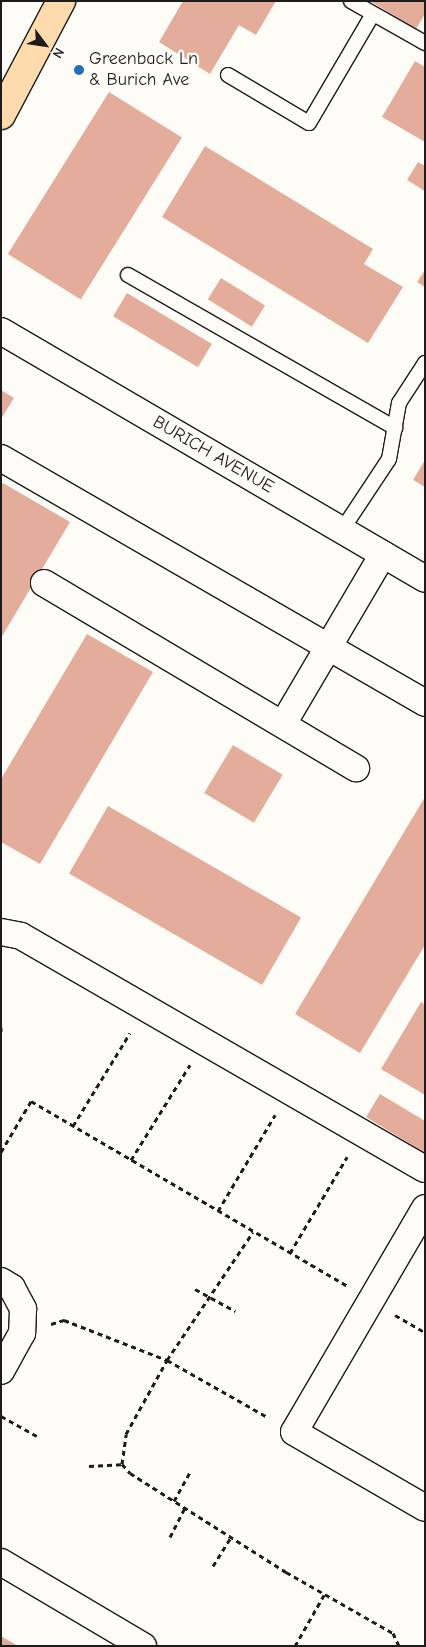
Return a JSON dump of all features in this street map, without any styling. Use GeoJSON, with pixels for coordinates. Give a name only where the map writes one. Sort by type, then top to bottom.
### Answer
{"type":"FeatureCollection","features":[{"type":"Feature","properties":{"kind":"main road"},"geometry":{"type":"LineString","coordinates":[[1,114],[61,1]]}},
{"type":"Feature","properties":{"kind":"street","name":"BURICH AVENUE"},"geometry":{"type":"LineString","coordinates":[[1,331],[425,578]]}},
{"type":"Feature","properties":{"kind":"street"},"geometry":{"type":"LineString","coordinates":[[1,458],[425,703]]}},
{"type":"Feature","properties":{"kind":"street"},"geometry":{"type":"LineString","coordinates":[[283,724],[383,554]]}},
{"type":"Feature","properties":{"kind":"street"},"geometry":{"type":"LineString","coordinates":[[44,583],[356,768]]}},
{"type":"Feature","properties":{"kind":"street"},"geometry":{"type":"LineString","coordinates":[[1,932],[21,936],[425,1170]]}},
{"type":"Feature","properties":{"kind":"street"},"geometry":{"type":"LineString","coordinates":[[425,1208],[294,1432],[425,1508]]}},
{"type":"Feature","properties":{"kind":"street"},"geometry":{"type":"LineString","coordinates":[[1,1281],[12,1288],[23,1309],[22,1333],[1,1371]]}},
{"type":"Feature","properties":{"kind":"street"},"geometry":{"type":"LineString","coordinates":[[1,1562],[143,1646]]}},
{"type":"Feature","properties":{"kind":"lane"},"geometry":{"type":"LineString","coordinates":[[351,1],[425,43]]}},
{"type":"Feature","properties":{"kind":"lane"},"geometry":{"type":"LineString","coordinates":[[228,75],[308,123],[373,14]]}},
{"type":"Feature","properties":{"kind":"lane"},"geometry":{"type":"LineString","coordinates":[[128,275],[395,428]]}},
{"type":"Feature","properties":{"kind":"lane"},"geometry":{"type":"LineString","coordinates":[[342,530],[389,459],[399,403],[425,363]]}},
{"type":"Feature","properties":{"kind":"path"},"geometry":{"type":"LineString","coordinates":[[73,1126],[146,1008]]}},
{"type":"Feature","properties":{"kind":"path"},"geometry":{"type":"LineString","coordinates":[[1,1027],[1,1032]]}},
{"type":"Feature","properties":{"kind":"path"},"geometry":{"type":"LineString","coordinates":[[131,1160],[204,1042]]}},
{"type":"Feature","properties":{"kind":"path"},"geometry":{"type":"LineString","coordinates":[[218,1211],[290,1091]]}},
{"type":"Feature","properties":{"kind":"path"},"geometry":{"type":"LineString","coordinates":[[1,1152],[31,1101],[370,1300]]}},
{"type":"Feature","properties":{"kind":"path"},"geometry":{"type":"LineString","coordinates":[[290,1253],[362,1133]]}},
{"type":"Feature","properties":{"kind":"path"},"geometry":{"type":"LineString","coordinates":[[122,1464],[126,1434],[167,1360],[253,1232]]}},
{"type":"Feature","properties":{"kind":"path"},"geometry":{"type":"LineString","coordinates":[[195,1289],[235,1312]]}},
{"type":"Feature","properties":{"kind":"path"},"geometry":{"type":"LineString","coordinates":[[22,1333],[64,1320],[167,1360],[294,1432]]}},
{"type":"Feature","properties":{"kind":"path"},"geometry":{"type":"LineString","coordinates":[[1,1416],[37,1436]]}},
{"type":"Feature","properties":{"kind":"path"},"geometry":{"type":"LineString","coordinates":[[89,1466],[122,1464],[174,1501],[324,1595],[393,1633],[399,1646]]}},
{"type":"Feature","properties":{"kind":"path"},"geometry":{"type":"LineString","coordinates":[[174,1501],[191,1470]]}},
{"type":"Feature","properties":{"kind":"path"},"geometry":{"type":"LineString","coordinates":[[170,1537],[185,1508]]}},
{"type":"Feature","properties":{"kind":"path"},"geometry":{"type":"LineString","coordinates":[[213,1566],[231,1537]]}},
{"type":"Feature","properties":{"kind":"path"},"geometry":{"type":"LineString","coordinates":[[295,1646],[324,1595]]}},
{"type":"Feature","properties":{"kind":"building"},"geometry":{"type":"Polygon","coordinates":[[[183,1],[276,1],[256,35],[239,25],[210,74],[159,42],[183,1]]]}},
{"type":"Feature","properties":{"kind":"building"},"geometry":{"type":"Polygon","coordinates":[[[370,1],[425,1],[425,14],[416,29],[370,1]]]}},
{"type":"Feature","properties":{"kind":"building"},"geometry":{"type":"Polygon","coordinates":[[[415,61],[425,67],[425,142],[382,117],[415,61]]]}},
{"type":"Feature","properties":{"kind":"building"},"geometry":{"type":"Polygon","coordinates":[[[109,92],[182,138],[81,300],[8,254],[109,92]]]}},
{"type":"Feature","properties":{"kind":"building"},"geometry":{"type":"Polygon","coordinates":[[[205,146],[373,249],[364,264],[403,287],[368,343],[162,217],[205,146]]]}},
{"type":"Feature","properties":{"kind":"building"},"geometry":{"type":"Polygon","coordinates":[[[418,162],[425,166],[425,191],[407,180],[418,162]]]}},
{"type":"Feature","properties":{"kind":"building"},"geometry":{"type":"Polygon","coordinates":[[[425,270],[425,287],[417,282],[425,270]]]}},
{"type":"Feature","properties":{"kind":"building"},"geometry":{"type":"Polygon","coordinates":[[[221,278],[265,306],[252,327],[208,299],[221,278]]]}},
{"type":"Feature","properties":{"kind":"building"},"geometry":{"type":"Polygon","coordinates":[[[127,293],[212,344],[198,367],[113,316],[127,293]]]}},
{"type":"Feature","properties":{"kind":"building"},"geometry":{"type":"Polygon","coordinates":[[[1,390],[14,398],[1,419],[1,390]]]}},
{"type":"Feature","properties":{"kind":"building"},"geometry":{"type":"Polygon","coordinates":[[[425,460],[425,487],[413,480],[425,460]]]}},
{"type":"Feature","properties":{"kind":"building"},"geometry":{"type":"Polygon","coordinates":[[[3,483],[70,522],[1,638],[1,485],[3,483]]]}},
{"type":"Feature","properties":{"kind":"building"},"geometry":{"type":"Polygon","coordinates":[[[87,634],[153,672],[40,864],[1,842],[1,779],[87,634]]]}},
{"type":"Feature","properties":{"kind":"building"},"geometry":{"type":"Polygon","coordinates":[[[233,745],[283,775],[254,823],[204,793],[233,745]]]}},
{"type":"Feature","properties":{"kind":"building"},"geometry":{"type":"Polygon","coordinates":[[[425,797],[425,945],[360,1053],[295,1014],[425,797]]]}},
{"type":"Feature","properties":{"kind":"building"},"geometry":{"type":"Polygon","coordinates":[[[108,806],[301,918],[262,985],[69,874],[108,806]]]}},
{"type":"Feature","properties":{"kind":"building"},"geometry":{"type":"Polygon","coordinates":[[[421,1002],[425,1005],[425,1095],[381,1069],[421,1002]]]}},
{"type":"Feature","properties":{"kind":"building"},"geometry":{"type":"Polygon","coordinates":[[[380,1094],[425,1121],[425,1153],[366,1117],[380,1094]]]}},
{"type":"Feature","properties":{"kind":"building"},"geometry":{"type":"Polygon","coordinates":[[[1,1636],[18,1646],[1,1646],[1,1636]]]}},
{"type":"Feature","properties":{"kind":"place","name":"Greenback Ln & Burich Ave"},"geometry":{"type":"Point","coordinates":[79,70]}}]}
